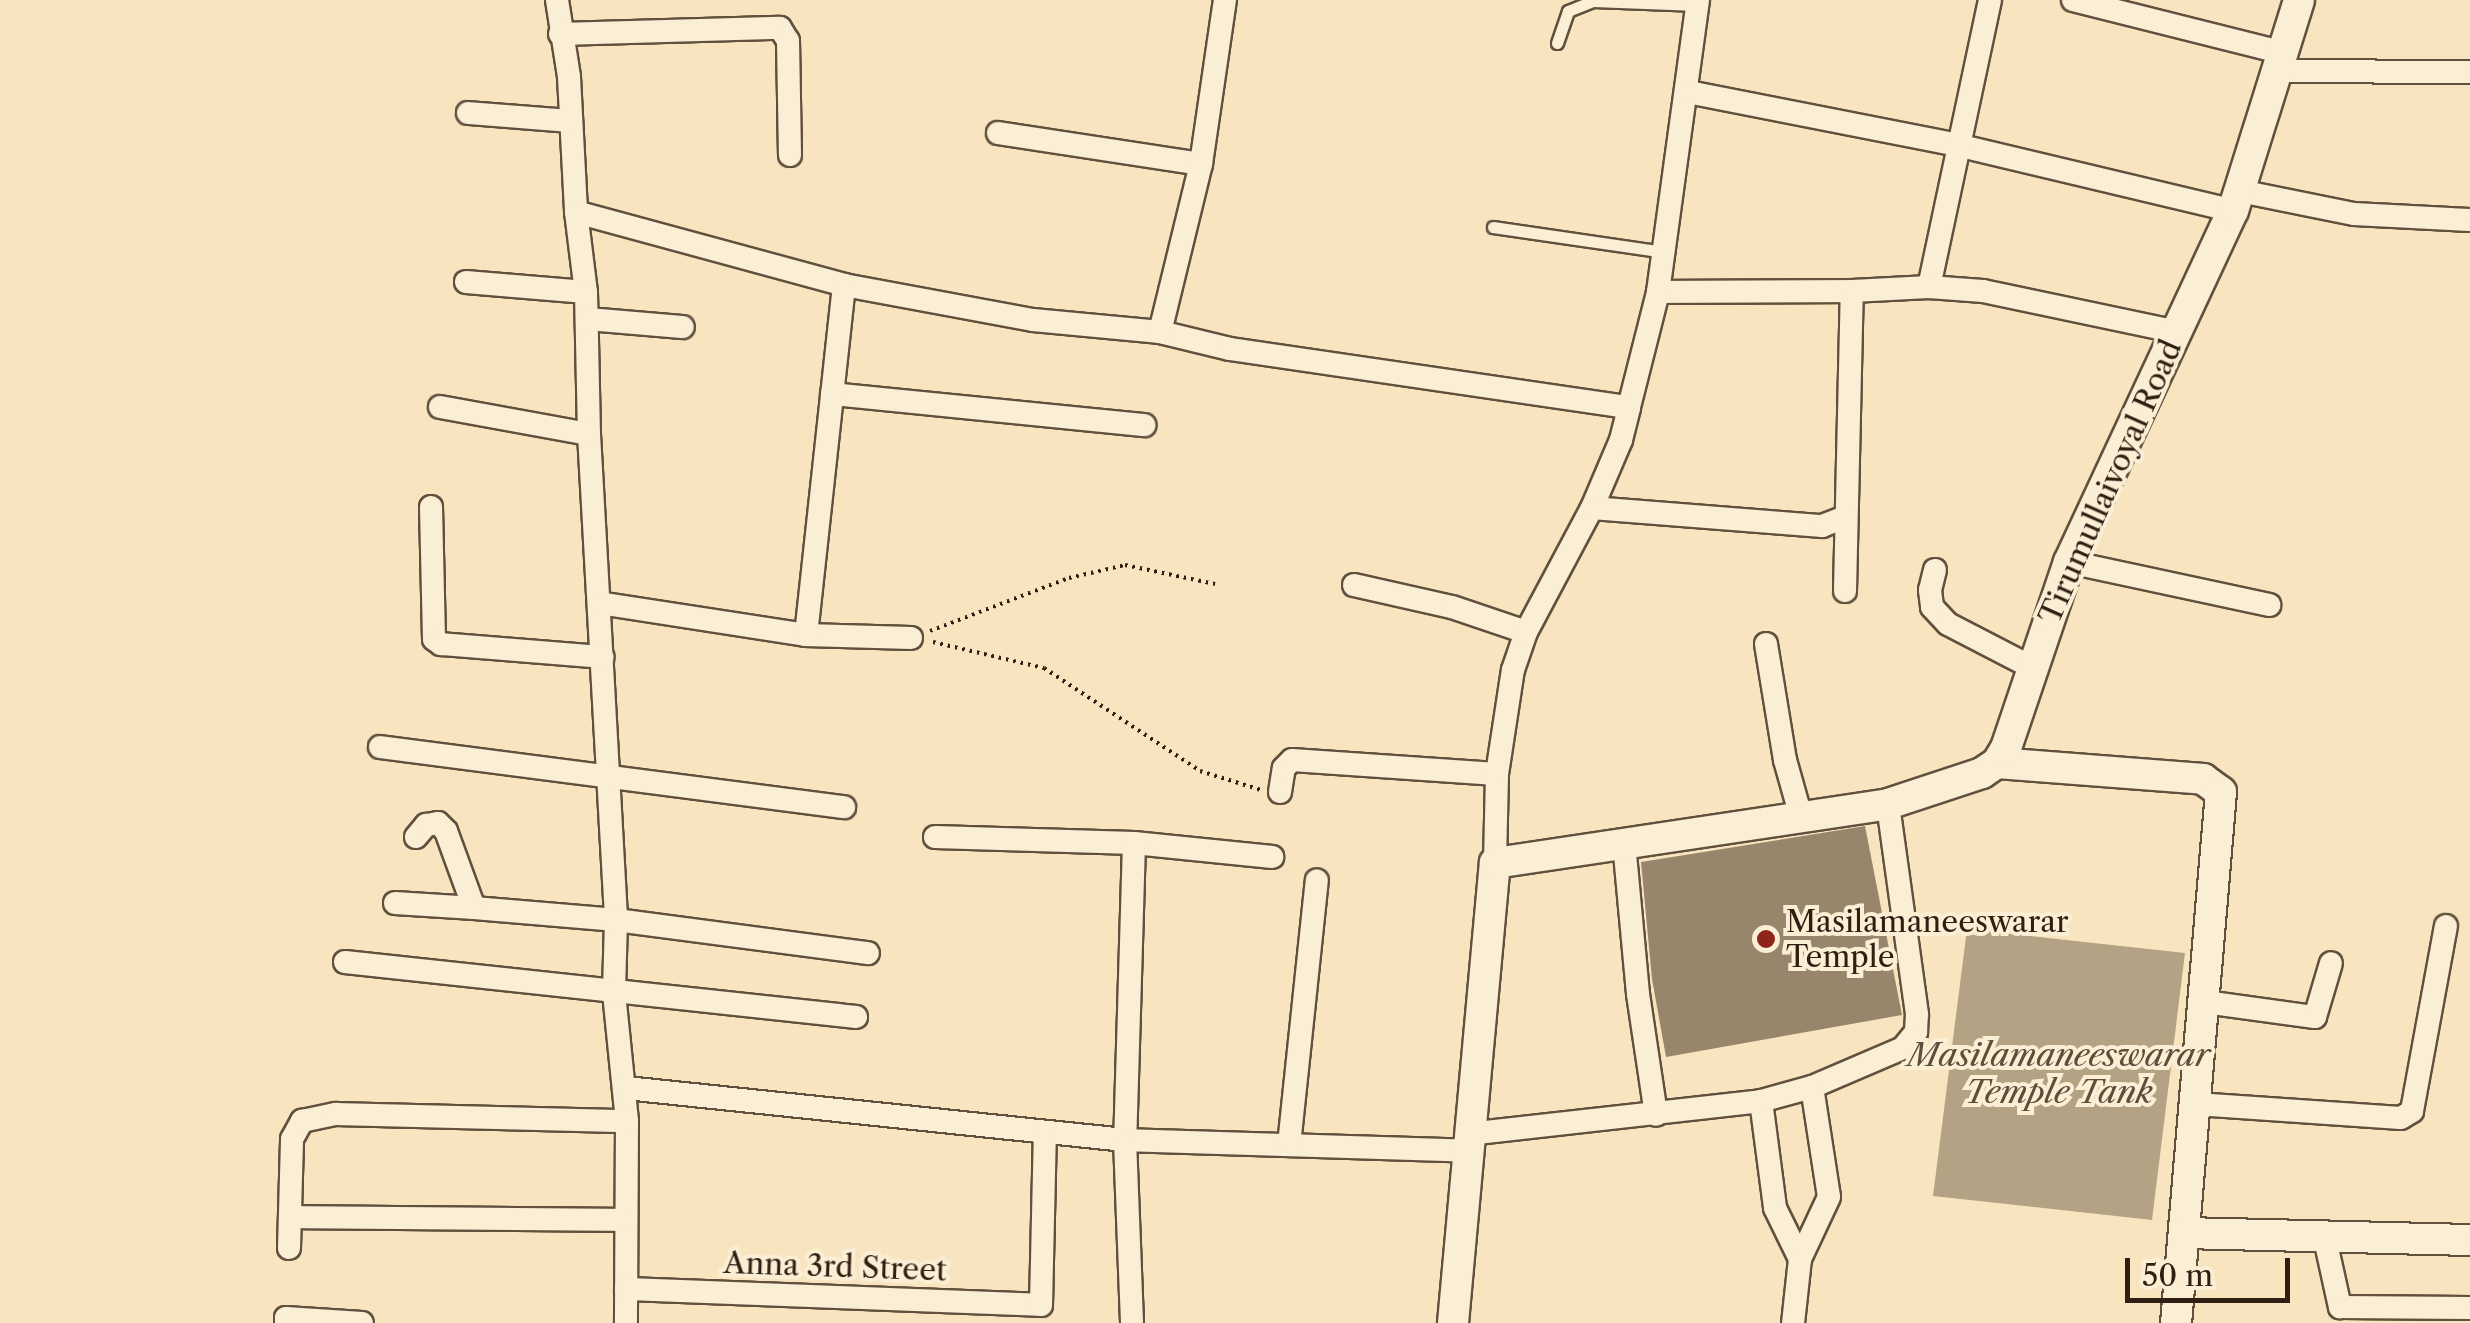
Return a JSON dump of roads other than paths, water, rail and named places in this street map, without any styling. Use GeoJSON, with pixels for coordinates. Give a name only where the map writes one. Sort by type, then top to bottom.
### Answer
{"type":"FeatureCollection","features":[{"type":"Feature","properties":{"kind":"street"},"geometry":{"type":"LineString","coordinates":[[557,0],[570,77],[569,120],[586,292],[589,434],[616,920],[614,993],[628,1121],[624,1220],[626,1323]]}},
{"type":"Feature","properties":{"kind":"street"},"geometry":{"type":"LineString","coordinates":[[1160,332],[1201,164],[1225,0]]}},
{"type":"Feature","properties":{"kind":"street"},"geometry":{"type":"LineString","coordinates":[[1929,286],[1990,0]]}},
{"type":"Feature","properties":{"kind":"street"},"geometry":{"type":"LineString","coordinates":[[2073,0],[2281,62],[2470,72]]}},
{"type":"Feature","properties":{"kind":"street","name":"Tirumullaivoyal Road"},"geometry":{"type":"LineString","coordinates":[[1997,762],[2006,748],[2069,562],[2237,201],[2299,0]]}},
{"type":"Feature","properties":{"kind":"street"},"geometry":{"type":"LineString","coordinates":[[1454,1323],[1495,863],[1497,774],[1513,670],[1526,632],[1592,508],[1621,440],[1658,292],[1697,3]]}},
{"type":"Feature","properties":{"kind":"street"},"geometry":{"type":"LineString","coordinates":[[560,34],[780,28],[788,42],[790,155]]}},
{"type":"Feature","properties":{"kind":"street"},"geometry":{"type":"LineString","coordinates":[[1688,92],[2237,201],[2354,214],[2470,220]]}},
{"type":"Feature","properties":{"kind":"street"},"geometry":{"type":"LineString","coordinates":[[468,113],[569,120]]}},
{"type":"Feature","properties":{"kind":"street"},"geometry":{"type":"LineString","coordinates":[[998,133],[1201,164]]}},
{"type":"Feature","properties":{"kind":"street"},"geometry":{"type":"LineString","coordinates":[[576,212],[844,285],[1033,320],[1160,332],[1230,349],[1629,407]]}},
{"type":"Feature","properties":{"kind":"street"},"geometry":{"type":"LineString","coordinates":[[466,282],[586,292]]}},
{"type":"Feature","properties":{"kind":"street"},"geometry":{"type":"LineString","coordinates":[[806,635],[844,285]]}},
{"type":"Feature","properties":{"kind":"street"},"geometry":{"type":"LineString","coordinates":[[1658,292],[1852,291],[1929,286],[1982,290],[2178,332]]}},
{"type":"Feature","properties":{"kind":"street"},"geometry":{"type":"LineString","coordinates":[[1845,591],[1852,291]]}},
{"type":"Feature","properties":{"kind":"street"},"geometry":{"type":"LineString","coordinates":[[586,319],[683,327]]}},
{"type":"Feature","properties":{"kind":"street"},"geometry":{"type":"LineString","coordinates":[[832,394],[1144,425]]}},
{"type":"Feature","properties":{"kind":"street"},"geometry":{"type":"LineString","coordinates":[[440,407],[589,434]]}},
{"type":"Feature","properties":{"kind":"street"},"geometry":{"type":"LineString","coordinates":[[431,507],[434,639],[441,644],[602,657]]}},
{"type":"Feature","properties":{"kind":"street"},"geometry":{"type":"LineString","coordinates":[[1592,508],[1822,526],[1845,517]]}},
{"type":"Feature","properties":{"kind":"street"},"geometry":{"type":"LineString","coordinates":[[2069,562],[2269,605]]}},
{"type":"Feature","properties":{"kind":"street"},"geometry":{"type":"LineString","coordinates":[[1935,570],[1930,590],[1932,607],[1948,624],[2031,667]]}},
{"type":"Feature","properties":{"kind":"street"},"geometry":{"type":"LineString","coordinates":[[1354,585],[1452,607],[1526,632]]}},
{"type":"Feature","properties":{"kind":"street"},"geometry":{"type":"LineString","coordinates":[[599,604],[806,635],[911,638]]}},
{"type":"Feature","properties":{"kind":"street"},"geometry":{"type":"LineString","coordinates":[[1766,644],[1785,760],[1800,816]]}},
{"type":"Feature","properties":{"kind":"street"},"geometry":{"type":"LineString","coordinates":[[380,747],[844,807]]}},
{"type":"Feature","properties":{"kind":"street"},"geometry":{"type":"LineString","coordinates":[[1280,792],[1284,768],[1292,760],[1497,774]]}},
{"type":"Feature","properties":{"kind":"street"},"geometry":{"type":"LineString","coordinates":[[1495,863],[1888,804],[1982,774],[1997,762],[2203,779],[2216,785],[2222,806],[2176,1323]]}},
{"type":"Feature","properties":{"kind":"street"},"geometry":{"type":"LineString","coordinates":[[626,1088],[1044,1133],[1288,1146],[1468,1142],[1761,1101],[1812,1087],[1903,1048],[1916,1032],[1917,1014],[1888,804]]}},
{"type":"Feature","properties":{"kind":"street"},"geometry":{"type":"LineString","coordinates":[[416,836],[426,825],[438,823],[446,831],[474,908]]}},
{"type":"Feature","properties":{"kind":"street"},"geometry":{"type":"LineString","coordinates":[[935,836],[1134,843],[1272,857]]}},
{"type":"Feature","properties":{"kind":"street"},"geometry":{"type":"LineString","coordinates":[[1132,1323],[1125,1140],[1134,843]]}},
{"type":"Feature","properties":{"kind":"street"},"geometry":{"type":"LineString","coordinates":[[1624,843],[1638,994],[1656,1114]]}},
{"type":"Feature","properties":{"kind":"street"},"geometry":{"type":"LineString","coordinates":[[1288,1146],[1317,880]]}},
{"type":"Feature","properties":{"kind":"street"},"geometry":{"type":"LineString","coordinates":[[396,902],[616,920],[868,953]]}},
{"type":"Feature","properties":{"kind":"street"},"geometry":{"type":"LineString","coordinates":[[2196,1104],[2401,1118],[2412,1110],[2446,926]]}},
{"type":"Feature","properties":{"kind":"street"},"geometry":{"type":"LineString","coordinates":[[345,962],[856,1018]]}},
{"type":"Feature","properties":{"kind":"street"},"geometry":{"type":"LineString","coordinates":[[2205,1002],[2316,1018],[2331,963]]}},
{"type":"Feature","properties":{"kind":"street"},"geometry":{"type":"LineString","coordinates":[[1793,1323],[1800,1259],[1830,1197],[1812,1087]]}},
{"type":"Feature","properties":{"kind":"street"},"geometry":{"type":"LineString","coordinates":[[1761,1101],[1775,1208],[1800,1259]]}},
{"type":"Feature","properties":{"kind":"street"},"geometry":{"type":"LineString","coordinates":[[290,1248],[292,1139],[302,1122],[321,1115],[628,1121]]}},
{"type":"Feature","properties":{"kind":"street","name":"Anna 3rd Street"},"geometry":{"type":"LineString","coordinates":[[626,1289],[1041,1305],[1044,1133]]}},
{"type":"Feature","properties":{"kind":"street"},"geometry":{"type":"LineString","coordinates":[[290,1217],[624,1220]]}},
{"type":"Feature","properties":{"kind":"street"},"geometry":{"type":"LineString","coordinates":[[2184,1233],[2470,1240]]}},
{"type":"Feature","properties":{"kind":"street"},"geometry":{"type":"LineString","coordinates":[[2326,1239],[2340,1307],[2470,1308]]}},
{"type":"Feature","properties":{"kind":"street"},"geometry":{"type":"LineString","coordinates":[[286,1323],[286,1318],[362,1323]]}},
{"type":"Feature","properties":{"kind":"lane"},"geometry":{"type":"LineString","coordinates":[[1556,42],[1568,12],[1593,0],[1697,3]]}},
{"type":"Feature","properties":{"kind":"lane"},"geometry":{"type":"LineString","coordinates":[[1493,227],[1664,252]]}},
{"type":"Feature","properties":{"kind":"water","name":"Masilamaneeswarar Temple Tank"},"geometry":{"type":"Polygon","coordinates":[[[1967,929],[2185,953],[2152,1220],[1933,1196],[1967,929]]]}},
{"type":"Feature","properties":{"kind":"place","name":"Masilamaneeswarar Temple"},"geometry":{"type":"Point","coordinates":[1766,939]}}]}
